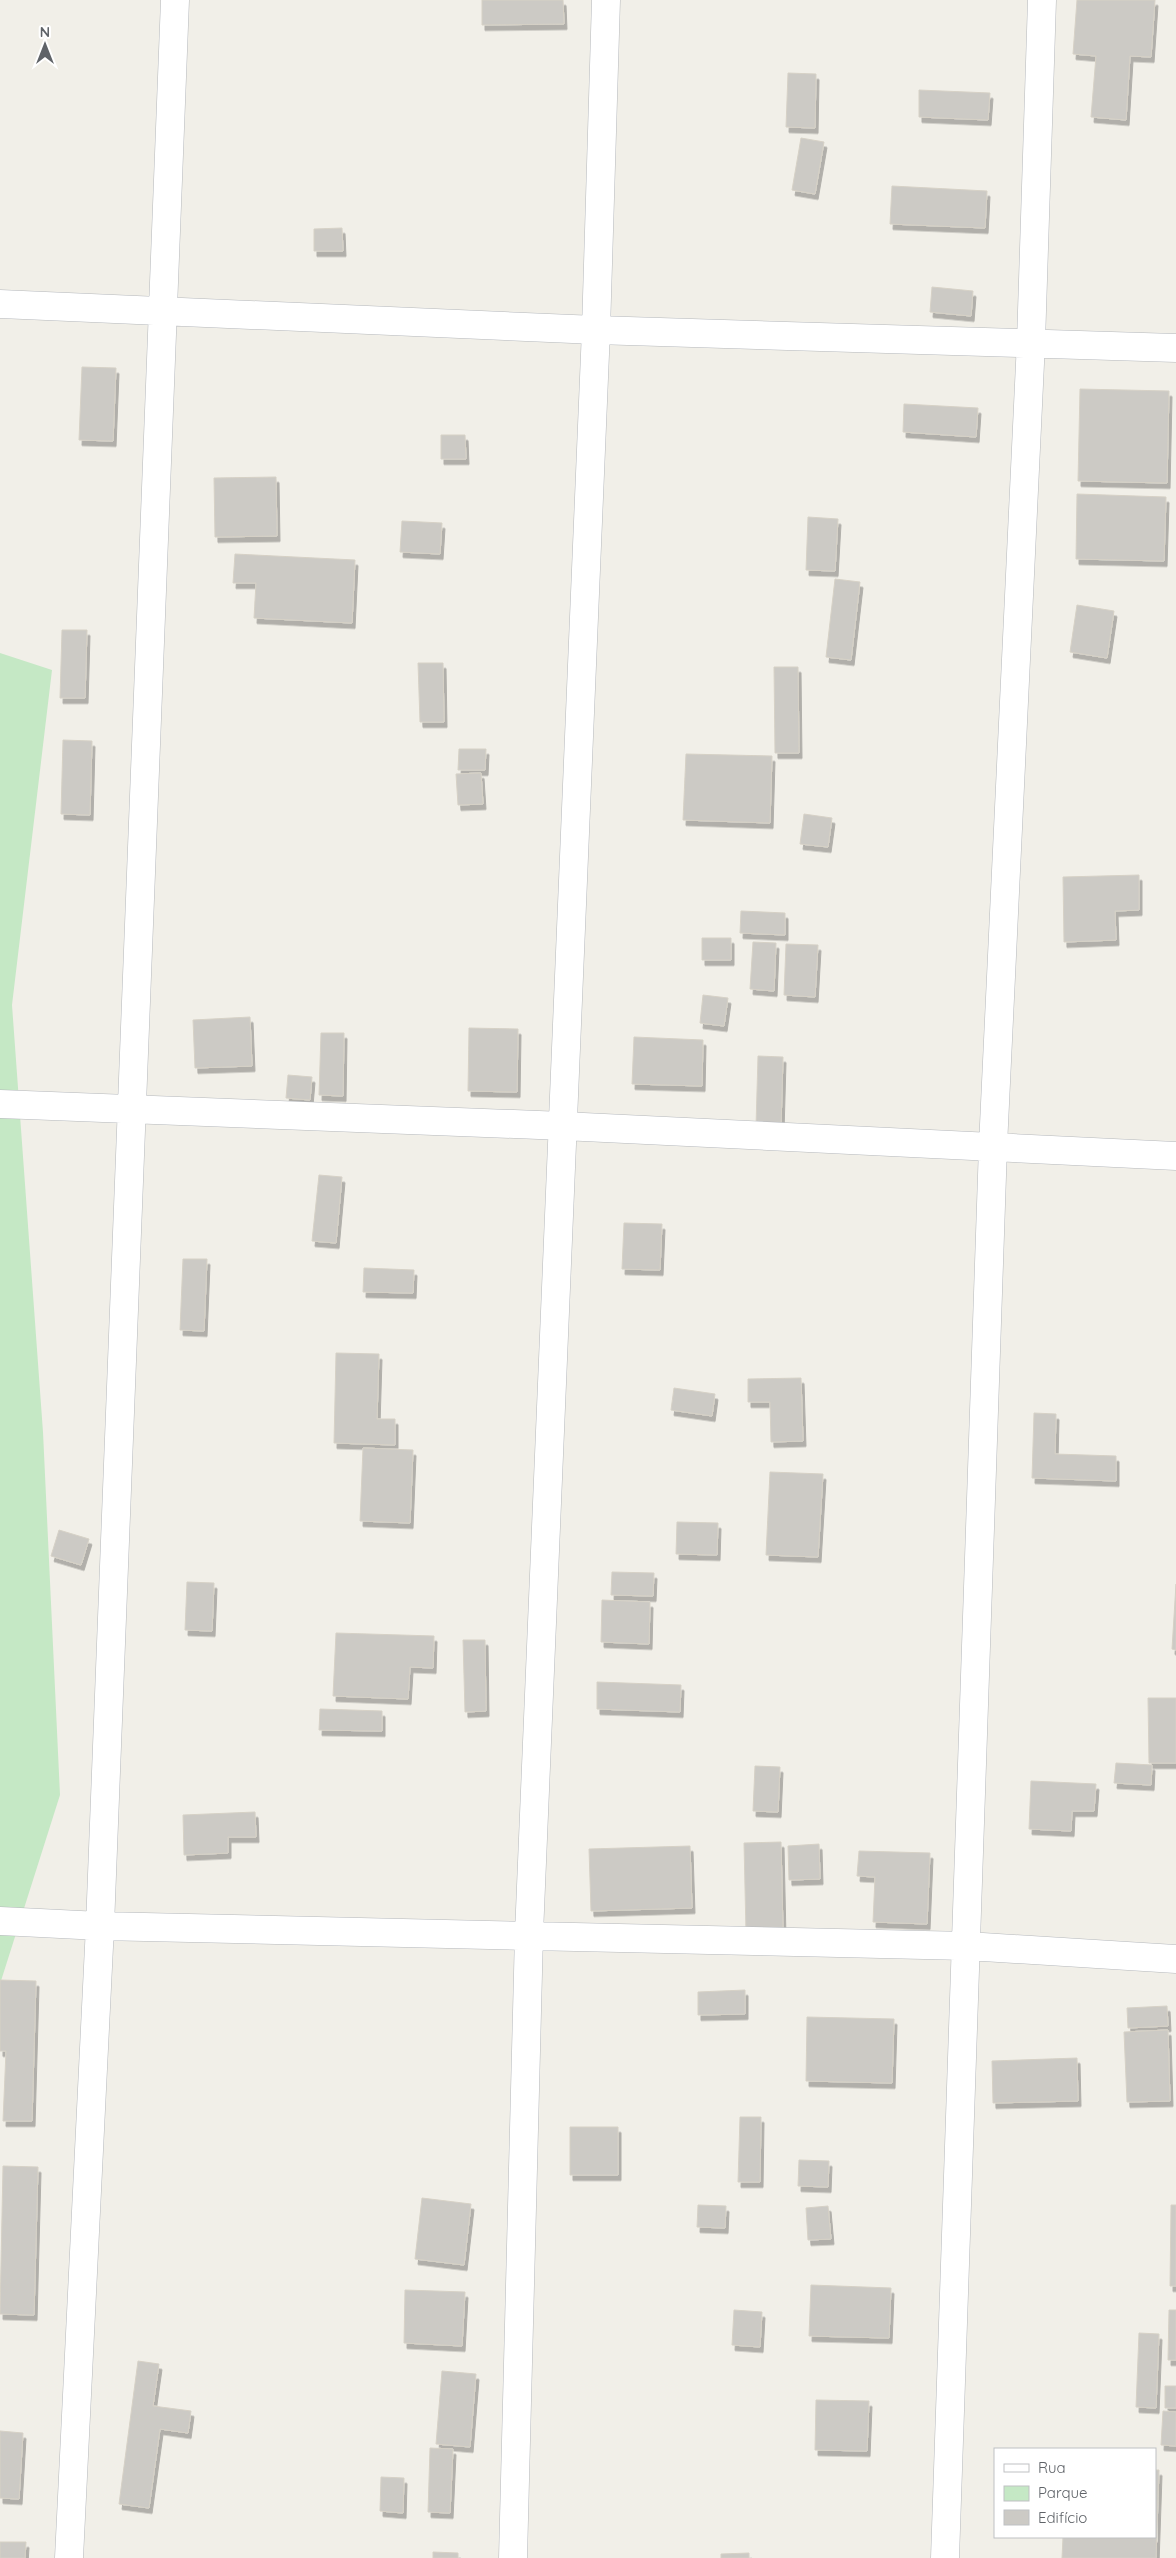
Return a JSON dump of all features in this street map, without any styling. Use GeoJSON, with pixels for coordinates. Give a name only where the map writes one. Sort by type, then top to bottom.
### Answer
{"type":"FeatureCollection","features":[{"type":"Feature","properties":{"kind":"street"},"geometry":{"type":"LineString","coordinates":[[69,2558],[100,1926],[175,0]]}},
{"type":"Feature","properties":{"kind":"street"},"geometry":{"type":"LineString","coordinates":[[513,2558],[530,1934],[596,330],[606,0]]}},
{"type":"Feature","properties":{"kind":"street"},"geometry":{"type":"LineString","coordinates":[[945,2558],[993,1146],[1031,342],[1042,0]]}},
{"type":"Feature","properties":{"kind":"street"},"geometry":{"type":"LineString","coordinates":[[0,304],[596,330],[1176,348]]}},
{"type":"Feature","properties":{"kind":"street"},"geometry":{"type":"LineString","coordinates":[[0,1104],[563,1126],[1176,1156]]}},
{"type":"Feature","properties":{"kind":"street"},"geometry":{"type":"LineString","coordinates":[[0,1921],[100,1926],[530,1934],[967,1946],[1176,1959]]}},
{"type":"Feature","properties":{"kind":"green space"},"geometry":{"type":"Polygon","coordinates":[[[0,653],[52,670],[12,1005],[43,1432],[60,1795],[0,1984],[0,653]]]}},
{"type":"Feature","properties":{"kind":"building"},"geometry":{"type":"Polygon","coordinates":[[[482,0],[563,0],[564,24],[482,25],[482,0]]]}},
{"type":"Feature","properties":{"kind":"building"},"geometry":{"type":"Polygon","coordinates":[[[1077,0],[1155,0],[1151,57],[1130,56],[1126,120],[1091,117],[1096,56],[1073,54],[1077,0]]]}},
{"type":"Feature","properties":{"kind":"building"},"geometry":{"type":"Polygon","coordinates":[[[788,73],[816,74],[815,128],[786,127],[788,73]]]}},
{"type":"Feature","properties":{"kind":"building"},"geometry":{"type":"Polygon","coordinates":[[[919,90],[990,93],[988,120],[919,117],[919,90]]]}},
{"type":"Feature","properties":{"kind":"building"},"geometry":{"type":"Polygon","coordinates":[[[801,138],[824,142],[815,194],[792,190],[801,138]]]}},
{"type":"Feature","properties":{"kind":"building"},"geometry":{"type":"Polygon","coordinates":[[[892,186],[987,191],[985,228],[890,224],[892,186]]]}},
{"type":"Feature","properties":{"kind":"building"},"geometry":{"type":"Polygon","coordinates":[[[342,228],[343,251],[314,251],[314,229],[342,228]]]}},
{"type":"Feature","properties":{"kind":"building"},"geometry":{"type":"Polygon","coordinates":[[[932,287],[973,291],[971,316],[930,312],[932,287]]]}},
{"type":"Feature","properties":{"kind":"building"},"geometry":{"type":"Polygon","coordinates":[[[82,367],[116,368],[113,441],[79,440],[82,367]]]}},
{"type":"Feature","properties":{"kind":"building"},"geometry":{"type":"Polygon","coordinates":[[[1080,389],[1169,391],[1167,483],[1078,481],[1080,389]]]}},
{"type":"Feature","properties":{"kind":"building"},"geometry":{"type":"Polygon","coordinates":[[[904,404],[978,408],[976,437],[903,432],[904,404]]]}},
{"type":"Feature","properties":{"kind":"building"},"geometry":{"type":"Polygon","coordinates":[[[441,435],[465,435],[466,459],[441,459],[441,435]]]}},
{"type":"Feature","properties":{"kind":"building"},"geometry":{"type":"Polygon","coordinates":[[[276,477],[277,536],[215,537],[214,478],[276,477]]]}},
{"type":"Feature","properties":{"kind":"building"},"geometry":{"type":"Polygon","coordinates":[[[1077,494],[1166,497],[1164,561],[1076,559],[1077,494]]]}},
{"type":"Feature","properties":{"kind":"building"},"geometry":{"type":"Polygon","coordinates":[[[808,517],[838,519],[835,571],[806,570],[808,517]]]}},
{"type":"Feature","properties":{"kind":"building"},"geometry":{"type":"Polygon","coordinates":[[[402,521],[442,523],[440,554],[400,552],[402,521]]]}},
{"type":"Feature","properties":{"kind":"building"},"geometry":{"type":"Polygon","coordinates":[[[235,554],[355,560],[352,623],[254,618],[256,583],[233,583],[235,554]]]}},
{"type":"Feature","properties":{"kind":"building"},"geometry":{"type":"Polygon","coordinates":[[[835,579],[860,582],[851,660],[826,657],[835,579]]]}},
{"type":"Feature","properties":{"kind":"building"},"geometry":{"type":"Polygon","coordinates":[[[1077,605],[1114,611],[1107,658],[1070,652],[1077,605]]]}},
{"type":"Feature","properties":{"kind":"building"},"geometry":{"type":"Polygon","coordinates":[[[62,630],[87,630],[85,698],[60,698],[62,630]]]}},
{"type":"Feature","properties":{"kind":"building"},"geometry":{"type":"Polygon","coordinates":[[[418,663],[443,663],[444,722],[420,722],[418,663]]]}},
{"type":"Feature","properties":{"kind":"building"},"geometry":{"type":"Polygon","coordinates":[[[774,667],[798,667],[799,753],[775,753],[774,667]]]}},
{"type":"Feature","properties":{"kind":"building"},"geometry":{"type":"Polygon","coordinates":[[[63,740],[92,741],[90,815],[61,814],[63,740]]]}},
{"type":"Feature","properties":{"kind":"building"},"geometry":{"type":"Polygon","coordinates":[[[459,749],[486,749],[485,770],[458,770],[459,749]]]}},
{"type":"Feature","properties":{"kind":"building"},"geometry":{"type":"Polygon","coordinates":[[[686,754],[772,756],[770,823],[683,820],[686,754]]]}},
{"type":"Feature","properties":{"kind":"building"},"geometry":{"type":"Polygon","coordinates":[[[481,773],[483,804],[458,805],[456,774],[481,773]]]}},
{"type":"Feature","properties":{"kind":"building"},"geometry":{"type":"Polygon","coordinates":[[[804,814],[832,818],[828,847],[800,844],[804,814]]]}},
{"type":"Feature","properties":{"kind":"building"},"geometry":{"type":"Polygon","coordinates":[[[1139,875],[1139,910],[1115,911],[1116,940],[1064,942],[1063,877],[1139,875]]]}},
{"type":"Feature","properties":{"kind":"building"},"geometry":{"type":"Polygon","coordinates":[[[741,911],[785,913],[785,935],[740,933],[741,911]]]}},
{"type":"Feature","properties":{"kind":"building"},"geometry":{"type":"Polygon","coordinates":[[[702,938],[731,938],[731,960],[702,960],[702,938]]]}},
{"type":"Feature","properties":{"kind":"building"},"geometry":{"type":"Polygon","coordinates":[[[753,942],[776,943],[774,991],[750,989],[753,942]]]}},
{"type":"Feature","properties":{"kind":"building"},"geometry":{"type":"Polygon","coordinates":[[[786,944],[818,945],[815,997],[784,995],[786,944]]]}},
{"type":"Feature","properties":{"kind":"building"},"geometry":{"type":"Polygon","coordinates":[[[703,995],[728,998],[724,1026],[700,1023],[703,995]]]}},
{"type":"Feature","properties":{"kind":"building"},"geometry":{"type":"Polygon","coordinates":[[[250,1017],[252,1066],[195,1068],[193,1020],[250,1017]]]}},
{"type":"Feature","properties":{"kind":"building"},"geometry":{"type":"Polygon","coordinates":[[[469,1028],[518,1029],[517,1092],[468,1091],[469,1028]]]}},
{"type":"Feature","properties":{"kind":"building"},"geometry":{"type":"Polygon","coordinates":[[[321,1033],[344,1033],[343,1096],[319,1095],[321,1033]]]}},
{"type":"Feature","properties":{"kind":"building"},"geometry":{"type":"Polygon","coordinates":[[[634,1037],[703,1040],[702,1086],[632,1084],[634,1037]]]}},
{"type":"Feature","properties":{"kind":"building"},"geometry":{"type":"Polygon","coordinates":[[[758,1056],[783,1057],[781,1126],[756,1126],[758,1056]]]}},
{"type":"Feature","properties":{"kind":"building"},"geometry":{"type":"Polygon","coordinates":[[[288,1075],[312,1077],[310,1100],[286,1098],[288,1075]]]}},
{"type":"Feature","properties":{"kind":"building"},"geometry":{"type":"Polygon","coordinates":[[[319,1175],[342,1177],[336,1243],[312,1241],[319,1175]]]}},
{"type":"Feature","properties":{"kind":"building"},"geometry":{"type":"Polygon","coordinates":[[[624,1223],[662,1224],[660,1270],[622,1269],[624,1223]]]}},
{"type":"Feature","properties":{"kind":"building"},"geometry":{"type":"Polygon","coordinates":[[[183,1259],[207,1259],[204,1331],[180,1330],[183,1259]]]}},
{"type":"Feature","properties":{"kind":"building"},"geometry":{"type":"Polygon","coordinates":[[[364,1268],[414,1270],[413,1293],[363,1292],[364,1268]]]}},
{"type":"Feature","properties":{"kind":"building"},"geometry":{"type":"Polygon","coordinates":[[[336,1353],[379,1354],[377,1419],[395,1419],[395,1445],[334,1443],[336,1353]]]}},
{"type":"Feature","properties":{"kind":"building"},"geometry":{"type":"Polygon","coordinates":[[[801,1378],[803,1441],[771,1442],[770,1402],[748,1402],[748,1379],[801,1378]]]}},
{"type":"Feature","properties":{"kind":"building"},"geometry":{"type":"Polygon","coordinates":[[[674,1388],[715,1394],[712,1416],[671,1410],[674,1388]]]}},
{"type":"Feature","properties":{"kind":"building"},"geometry":{"type":"Polygon","coordinates":[[[1034,1413],[1056,1414],[1055,1454],[1116,1456],[1116,1481],[1032,1478],[1034,1413]]]}},
{"type":"Feature","properties":{"kind":"building"},"geometry":{"type":"Polygon","coordinates":[[[363,1448],[413,1450],[410,1523],[360,1521],[363,1448]]]}},
{"type":"Feature","properties":{"kind":"building"},"geometry":{"type":"Polygon","coordinates":[[[770,1472],[823,1474],[818,1557],[766,1555],[770,1472]]]}},
{"type":"Feature","properties":{"kind":"building"},"geometry":{"type":"Polygon","coordinates":[[[677,1522],[718,1523],[717,1555],[676,1554],[677,1522]]]}},
{"type":"Feature","properties":{"kind":"building"},"geometry":{"type":"Polygon","coordinates":[[[59,1530],[89,1539],[81,1565],[51,1556],[59,1530]]]}},
{"type":"Feature","properties":{"kind":"building"},"geometry":{"type":"Polygon","coordinates":[[[612,1572],[654,1573],[653,1596],[611,1595],[612,1572]]]}},
{"type":"Feature","properties":{"kind":"building"},"geometry":{"type":"Polygon","coordinates":[[[187,1582],[214,1583],[212,1631],[185,1630],[187,1582]]]}},
{"type":"Feature","properties":{"kind":"building"},"geometry":{"type":"Polygon","coordinates":[[[1176,1584],[1176,1650],[1172,1649],[1176,1584]]]}},
{"type":"Feature","properties":{"kind":"building"},"geometry":{"type":"Polygon","coordinates":[[[602,1600],[650,1602],[649,1644],[601,1642],[602,1600]]]}},
{"type":"Feature","properties":{"kind":"building"},"geometry":{"type":"Polygon","coordinates":[[[336,1633],[434,1636],[433,1668],[410,1667],[408,1699],[333,1696],[336,1633]]]}},
{"type":"Feature","properties":{"kind":"building"},"geometry":{"type":"Polygon","coordinates":[[[463,1640],[485,1640],[486,1711],[465,1712],[463,1640]]]}},
{"type":"Feature","properties":{"kind":"building"},"geometry":{"type":"Polygon","coordinates":[[[597,1682],[681,1685],[680,1712],[597,1709],[597,1682]]]}},
{"type":"Feature","properties":{"kind":"building"},"geometry":{"type":"Polygon","coordinates":[[[1148,1698],[1176,1698],[1176,1763],[1149,1763],[1148,1698]]]}},
{"type":"Feature","properties":{"kind":"building"},"geometry":{"type":"Polygon","coordinates":[[[320,1709],[382,1711],[382,1731],[319,1730],[320,1709]]]}},
{"type":"Feature","properties":{"kind":"building"},"geometry":{"type":"Polygon","coordinates":[[[1116,1763],[1152,1765],[1151,1785],[1114,1783],[1116,1763]]]}},
{"type":"Feature","properties":{"kind":"building"},"geometry":{"type":"Polygon","coordinates":[[[755,1766],[780,1767],[778,1812],[753,1811],[755,1766]]]}},
{"type":"Feature","properties":{"kind":"building"},"geometry":{"type":"Polygon","coordinates":[[[1031,1781],[1096,1784],[1094,1811],[1072,1811],[1071,1831],[1029,1829],[1031,1781]]]}},
{"type":"Feature","properties":{"kind":"building"},"geometry":{"type":"Polygon","coordinates":[[[255,1812],[256,1837],[228,1837],[228,1853],[184,1855],[183,1815],[255,1812]]]}},
{"type":"Feature","properties":{"kind":"building"},"geometry":{"type":"Polygon","coordinates":[[[781,1842],[783,1932],[746,1933],[744,1843],[781,1842]]]}},
{"type":"Feature","properties":{"kind":"building"},"geometry":{"type":"Polygon","coordinates":[[[819,1844],[820,1879],[789,1880],[788,1846],[819,1844]]]}},
{"type":"Feature","properties":{"kind":"building"},"geometry":{"type":"Polygon","coordinates":[[[690,1846],[692,1908],[591,1911],[589,1849],[690,1846]]]}},
{"type":"Feature","properties":{"kind":"building"},"geometry":{"type":"Polygon","coordinates":[[[859,1851],[930,1853],[927,1924],[873,1922],[875,1877],[857,1876],[859,1851]]]}},
{"type":"Feature","properties":{"kind":"building"},"geometry":{"type":"Polygon","coordinates":[[[0,1980],[36,1981],[32,2121],[3,2121],[6,2051],[0,2051],[0,1980]]]}},
{"type":"Feature","properties":{"kind":"building"},"geometry":{"type":"Polygon","coordinates":[[[745,1990],[745,2014],[698,2015],[698,1992],[745,1990]]]}},
{"type":"Feature","properties":{"kind":"building"},"geometry":{"type":"Polygon","coordinates":[[[1167,2006],[1168,2026],[1128,2028],[1127,2008],[1167,2006]]]}},
{"type":"Feature","properties":{"kind":"building"},"geometry":{"type":"Polygon","coordinates":[[[807,2017],[894,2019],[892,2083],[806,2081],[807,2017]]]}},
{"type":"Feature","properties":{"kind":"building"},"geometry":{"type":"Polygon","coordinates":[[[1168,2030],[1170,2101],[1127,2102],[1124,2032],[1168,2030]]]}},
{"type":"Feature","properties":{"kind":"building"},"geometry":{"type":"Polygon","coordinates":[[[1077,2058],[1078,2101],[993,2103],[992,2061],[1077,2058]]]}},
{"type":"Feature","properties":{"kind":"building"},"geometry":{"type":"Polygon","coordinates":[[[740,2117],[761,2117],[760,2182],[738,2182],[740,2117]]]}},
{"type":"Feature","properties":{"kind":"building"},"geometry":{"type":"Polygon","coordinates":[[[570,2127],[618,2127],[618,2175],[570,2175],[570,2127]]]}},
{"type":"Feature","properties":{"kind":"building"},"geometry":{"type":"Polygon","coordinates":[[[799,2160],[829,2161],[828,2187],[798,2186],[799,2160]]]}},
{"type":"Feature","properties":{"kind":"building"},"geometry":{"type":"Polygon","coordinates":[[[3,2166],[38,2167],[34,2315],[0,2314],[3,2166]]]}},
{"type":"Feature","properties":{"kind":"building"},"geometry":{"type":"Polygon","coordinates":[[[422,2198],[471,2204],[464,2265],[415,2259],[422,2198]]]}},
{"type":"Feature","properties":{"kind":"building"},"geometry":{"type":"Polygon","coordinates":[[[698,2205],[726,2206],[725,2228],[697,2227],[698,2205]]]}},
{"type":"Feature","properties":{"kind":"building"},"geometry":{"type":"Polygon","coordinates":[[[1171,2205],[1176,2205],[1176,2286],[1170,2286],[1171,2205]]]}},
{"type":"Feature","properties":{"kind":"building"},"geometry":{"type":"Polygon","coordinates":[[[828,2206],[831,2239],[808,2240],[806,2208],[828,2206]]]}},
{"type":"Feature","properties":{"kind":"building"},"geometry":{"type":"Polygon","coordinates":[[[811,2285],[891,2288],[889,2338],[809,2336],[811,2285]]]}},
{"type":"Feature","properties":{"kind":"building"},"geometry":{"type":"Polygon","coordinates":[[[405,2290],[465,2292],[462,2346],[404,2343],[405,2290]]]}},
{"type":"Feature","properties":{"kind":"building"},"geometry":{"type":"Polygon","coordinates":[[[734,2310],[762,2312],[760,2347],[732,2345],[734,2310]]]}},
{"type":"Feature","properties":{"kind":"building"},"geometry":{"type":"Polygon","coordinates":[[[1169,2310],[1176,2310],[1176,2360],[1168,2360],[1169,2310]]]}},
{"type":"Feature","properties":{"kind":"building"},"geometry":{"type":"Polygon","coordinates":[[[1139,2333],[1159,2334],[1156,2408],[1136,2407],[1139,2333]]]}},
{"type":"Feature","properties":{"kind":"building"},"geometry":{"type":"Polygon","coordinates":[[[138,2361],[159,2364],[153,2406],[191,2411],[188,2433],[160,2429],[149,2508],[119,2504],[138,2361]]]}},
{"type":"Feature","properties":{"kind":"building"},"geometry":{"type":"Polygon","coordinates":[[[442,2371],[476,2374],[470,2447],[436,2444],[442,2371]]]}},
{"type":"Feature","properties":{"kind":"building"},"geometry":{"type":"Polygon","coordinates":[[[1165,2386],[1176,2386],[1176,2408],[1165,2408],[1165,2386]]]}},
{"type":"Feature","properties":{"kind":"building"},"geometry":{"type":"Polygon","coordinates":[[[816,2400],[869,2401],[867,2451],[815,2450],[816,2400]]]}},
{"type":"Feature","properties":{"kind":"building"},"geometry":{"type":"Polygon","coordinates":[[[1163,2411],[1176,2412],[1176,2446],[1161,2445],[1163,2411]]]}},
{"type":"Feature","properties":{"kind":"building"},"geometry":{"type":"Polygon","coordinates":[[[0,2431],[23,2433],[19,2499],[0,2498],[0,2431]]]}},
{"type":"Feature","properties":{"kind":"building"},"geometry":{"type":"Polygon","coordinates":[[[430,2448],[453,2449],[450,2513],[428,2512],[430,2448]]]}},
{"type":"Feature","properties":{"kind":"building"},"geometry":{"type":"Polygon","coordinates":[[[1156,2470],[1159,2470],[1156,2558],[1062,2558],[1063,2538],[1156,2538],[1156,2470]]]}},
{"type":"Feature","properties":{"kind":"building"},"geometry":{"type":"Polygon","coordinates":[[[381,2477],[404,2478],[403,2513],[380,2511],[381,2477]]]}},
{"type":"Feature","properties":{"kind":"building"},"geometry":{"type":"Polygon","coordinates":[[[0,2542],[26,2542],[25,2558],[0,2558],[0,2542]]]}},
{"type":"Feature","properties":{"kind":"building"},"geometry":{"type":"Polygon","coordinates":[[[433,2552],[458,2553],[458,2558],[433,2558],[433,2552]]]}},
{"type":"Feature","properties":{"kind":"building"},"geometry":{"type":"Polygon","coordinates":[[[749,2553],[749,2558],[721,2558],[721,2554],[749,2553]]]}}]}
